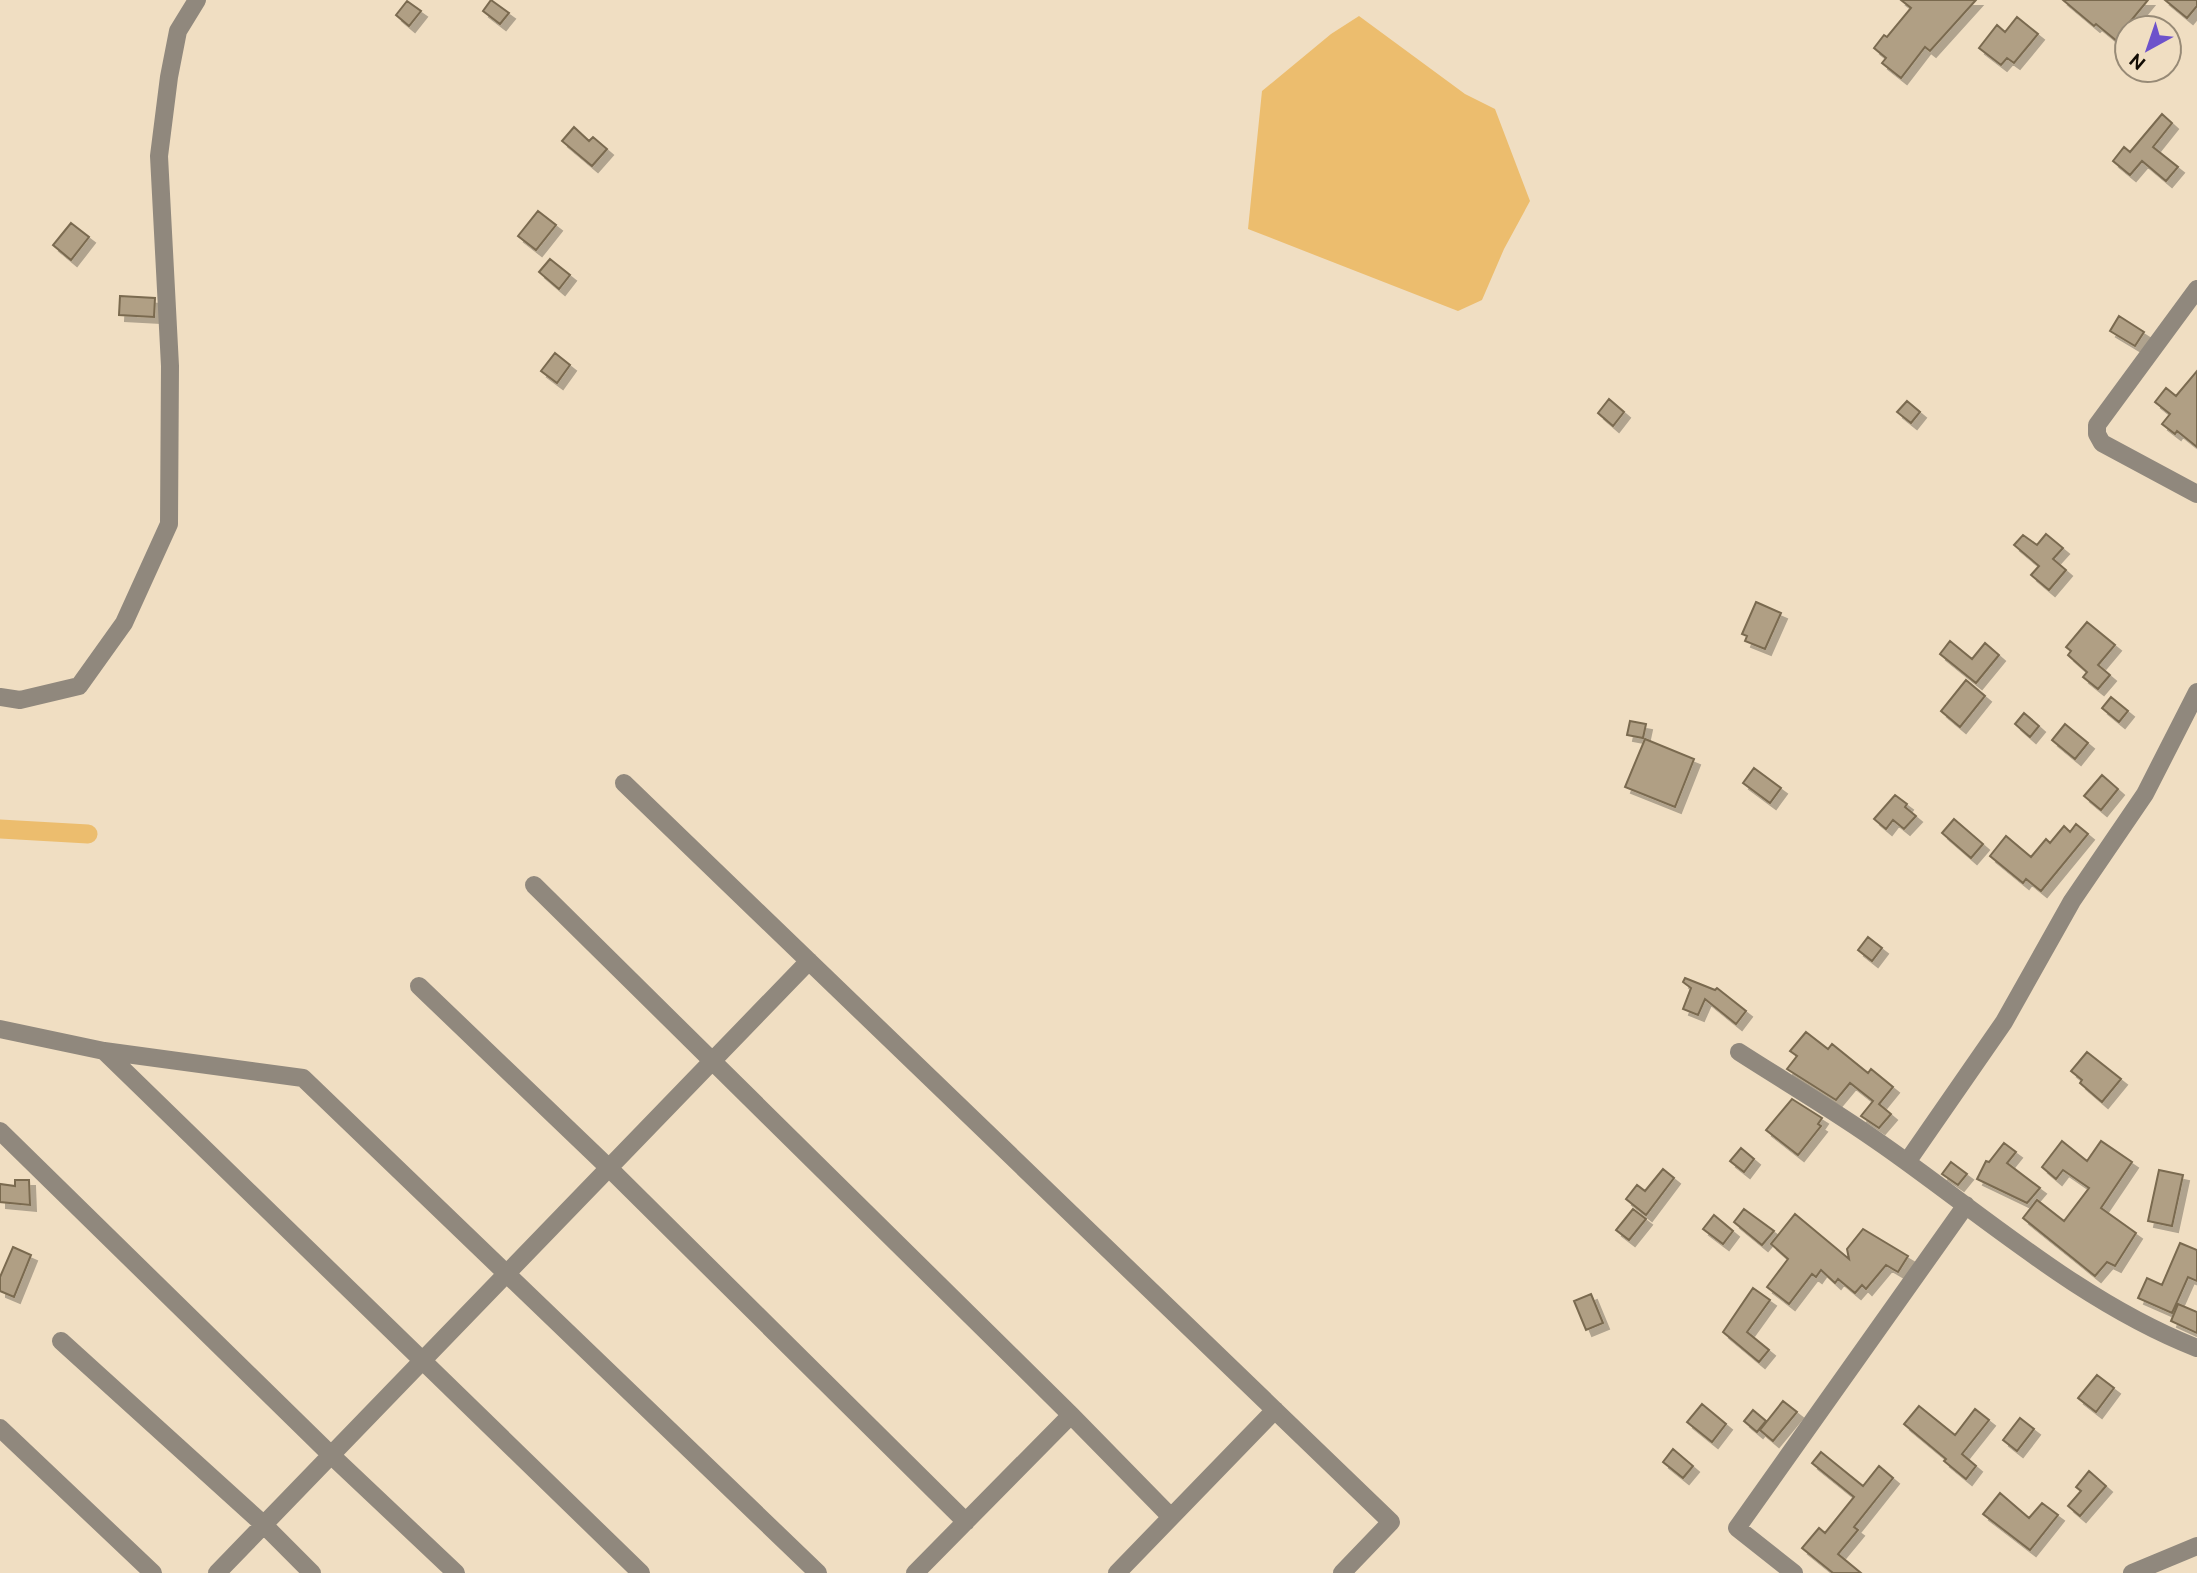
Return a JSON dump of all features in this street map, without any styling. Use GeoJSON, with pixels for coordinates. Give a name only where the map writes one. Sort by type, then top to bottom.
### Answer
{"type":"FeatureCollection","features":[{"type":"Feature","properties":{"kind":"street"},"geometry":{"type":"LineString","coordinates":[[0,697],[20,700],[79,686],[124,623],[169,524],[170,366],[159,156],[178,31],[197,0]]}},
{"type":"Feature","properties":{"kind":"street"},"geometry":{"type":"LineString","coordinates":[[2197,289],[2097,425],[2097,435],[2102,443],[2197,494]]}},
{"type":"Feature","properties":{"kind":"street"},"geometry":{"type":"LineString","coordinates":[[1907,1162],[2004,1022],[2072,901],[2145,794],[2197,692]]}},
{"type":"Feature","properties":{"kind":"street"},"geometry":{"type":"LineString","coordinates":[[624,783],[1391,1522],[1342,1573]]}},
{"type":"Feature","properties":{"kind":"street"},"geometry":{"type":"LineString","coordinates":[[534,885],[1171,1517]]}},
{"type":"Feature","properties":{"kind":"street"},"geometry":{"type":"LineString","coordinates":[[217,1573],[809,961]]}},
{"type":"Feature","properties":{"kind":"street"},"geometry":{"type":"LineString","coordinates":[[419,986],[608,1168],[965,1522]]}},
{"type":"Feature","properties":{"kind":"street"},"geometry":{"type":"LineString","coordinates":[[0,1029],[104,1051],[303,1079],[818,1573]]}},
{"type":"Feature","properties":{"kind":"street"},"geometry":{"type":"LineString","coordinates":[[104,1051],[640,1573]]}},
{"type":"Feature","properties":{"kind":"street"},"geometry":{"type":"LineString","coordinates":[[1740,1052],[1907,1162],[2035,1255],[2104,1300],[2169,1337],[2197,1348]]}},
{"type":"Feature","properties":{"kind":"street"},"geometry":{"type":"LineString","coordinates":[[0,1131],[331,1455],[456,1573]]}},
{"type":"Feature","properties":{"kind":"street"},"geometry":{"type":"LineString","coordinates":[[1794,1573],[1737,1528],[1966,1205]]}},
{"type":"Feature","properties":{"kind":"street"},"geometry":{"type":"LineString","coordinates":[[61,1341],[264,1525],[312,1573]]}},
{"type":"Feature","properties":{"kind":"street"},"geometry":{"type":"LineString","coordinates":[[1117,1573],[1275,1410]]}},
{"type":"Feature","properties":{"kind":"street"},"geometry":{"type":"LineString","coordinates":[[915,1573],[1071,1415]]}},
{"type":"Feature","properties":{"kind":"street"},"geometry":{"type":"LineString","coordinates":[[0,1428],[153,1573]]}},
{"type":"Feature","properties":{"kind":"street"},"geometry":{"type":"LineString","coordinates":[[2132,1573],[2197,1546]]}},
{"type":"Feature","properties":{"kind":"shaded area"},"geometry":{"type":"Polygon","coordinates":[[[1359,16],[1465,94],[1495,109],[1530,201],[1504,249],[1482,300],[1458,311],[1248,229],[1262,91],[1331,34],[1359,16]]]}},
{"type":"Feature","properties":{"kind":"building"},"geometry":{"type":"Polygon","coordinates":[[[491,0],[509,13],[500,24],[483,11],[491,0]]]}},
{"type":"Feature","properties":{"kind":"building"},"geometry":{"type":"Polygon","coordinates":[[[1901,0],[1976,0],[1930,51],[1925,47],[1901,78],[1882,63],[1886,58],[1874,48],[1911,8],[1901,0]]]}},
{"type":"Feature","properties":{"kind":"building"},"geometry":{"type":"Polygon","coordinates":[[[2063,0],[2148,0],[2136,14],[2113,14],[2113,38],[2096,24],[2094,26],[2063,0]]]}},
{"type":"Feature","properties":{"kind":"building"},"geometry":{"type":"Polygon","coordinates":[[[2165,0],[2197,0],[2197,6],[2187,18],[2165,0]]]}},
{"type":"Feature","properties":{"kind":"building"},"geometry":{"type":"Polygon","coordinates":[[[407,1],[421,11],[409,26],[396,15],[407,1]]]}},
{"type":"Feature","properties":{"kind":"building"},"geometry":{"type":"Polygon","coordinates":[[[2017,17],[2038,34],[2014,63],[2007,58],[2001,65],[1979,48],[1997,25],[2005,32],[2017,17]]]}},
{"type":"Feature","properties":{"kind":"building"},"geometry":{"type":"Polygon","coordinates":[[[2162,114],[2172,123],[2153,147],[2178,167],[2166,181],[2142,161],[2130,175],[2113,161],[2124,147],[2130,152],[2162,114]]]}},
{"type":"Feature","properties":{"kind":"building"},"geometry":{"type":"Polygon","coordinates":[[[574,127],[589,141],[593,137],[607,149],[592,166],[562,141],[574,127]]]}},
{"type":"Feature","properties":{"kind":"building"},"geometry":{"type":"Polygon","coordinates":[[[538,211],[556,225],[536,250],[518,236],[538,211]]]}},
{"type":"Feature","properties":{"kind":"building"},"geometry":{"type":"Polygon","coordinates":[[[71,223],[89,237],[71,260],[53,245],[71,223]]]}},
{"type":"Feature","properties":{"kind":"building"},"geometry":{"type":"Polygon","coordinates":[[[550,259],[570,275],[559,289],[539,272],[550,259]]]}},
{"type":"Feature","properties":{"kind":"building"},"geometry":{"type":"Polygon","coordinates":[[[120,296],[155,298],[154,317],[119,315],[120,296]]]}},
{"type":"Feature","properties":{"kind":"building"},"geometry":{"type":"Polygon","coordinates":[[[2119,316],[2144,332],[2135,346],[2110,331],[2119,316]]]}},
{"type":"Feature","properties":{"kind":"building"},"geometry":{"type":"Polygon","coordinates":[[[555,353],[570,365],[557,383],[541,371],[555,353]]]}},
{"type":"Feature","properties":{"kind":"building"},"geometry":{"type":"Polygon","coordinates":[[[2197,371],[2197,447],[2177,431],[2175,434],[2162,424],[2170,414],[2155,402],[2166,388],[2176,396],[2197,371]]]}},
{"type":"Feature","properties":{"kind":"building"},"geometry":{"type":"Polygon","coordinates":[[[1609,399],[1624,412],[1613,426],[1598,413],[1609,399]]]}},
{"type":"Feature","properties":{"kind":"building"},"geometry":{"type":"Polygon","coordinates":[[[1907,401],[1920,412],[1911,423],[1897,412],[1907,401]]]}},
{"type":"Feature","properties":{"kind":"building"},"geometry":{"type":"Polygon","coordinates":[[[2046,534],[2063,548],[2053,559],[2066,570],[2049,590],[2031,575],[2039,566],[2014,545],[2023,535],[2037,545],[2046,534]]]}},
{"type":"Feature","properties":{"kind":"building"},"geometry":{"type":"Polygon","coordinates":[[[1756,602],[1781,613],[1765,649],[1745,641],[1747,636],[1742,634],[1756,602]]]}},
{"type":"Feature","properties":{"kind":"building"},"geometry":{"type":"Polygon","coordinates":[[[2087,622],[2115,645],[2098,665],[2110,675],[2098,689],[2083,677],[2087,672],[2068,655],[2071,651],[2066,647],[2087,622]]]}},
{"type":"Feature","properties":{"kind":"building"},"geometry":{"type":"Polygon","coordinates":[[[1950,641],[1972,659],[1985,643],[1999,655],[1976,683],[1940,654],[1950,641]]]}},
{"type":"Feature","properties":{"kind":"building"},"geometry":{"type":"Polygon","coordinates":[[[1966,680],[1985,696],[1960,727],[1941,711],[1966,680]]]}},
{"type":"Feature","properties":{"kind":"building"},"geometry":{"type":"Polygon","coordinates":[[[2111,697],[2128,711],[2119,722],[2102,708],[2111,697]]]}},
{"type":"Feature","properties":{"kind":"building"},"geometry":{"type":"Polygon","coordinates":[[[2024,713],[2039,726],[2030,737],[2015,724],[2024,713]]]}},
{"type":"Feature","properties":{"kind":"building"},"geometry":{"type":"Polygon","coordinates":[[[1630,721],[1646,724],[1643,738],[1627,735],[1630,721]]]}},
{"type":"Feature","properties":{"kind":"building"},"geometry":{"type":"Polygon","coordinates":[[[2065,724],[2088,743],[2075,759],[2052,740],[2065,724]]]}},
{"type":"Feature","properties":{"kind":"building"},"geometry":{"type":"Polygon","coordinates":[[[1645,739],[1694,759],[1675,807],[1625,787],[1645,739]]]}},
{"type":"Feature","properties":{"kind":"building"},"geometry":{"type":"Polygon","coordinates":[[[1754,768],[1781,788],[1770,803],[1743,783],[1754,768]]]}},
{"type":"Feature","properties":{"kind":"building"},"geometry":{"type":"Polygon","coordinates":[[[2102,775],[2118,789],[2101,810],[2084,796],[2102,775]]]}},
{"type":"Feature","properties":{"kind":"building"},"geometry":{"type":"Polygon","coordinates":[[[1895,795],[1907,804],[1905,807],[1916,816],[1904,829],[1893,820],[1886,829],[1874,819],[1895,795]]]}},
{"type":"Feature","properties":{"kind":"building"},"geometry":{"type":"Polygon","coordinates":[[[1954,819],[1983,844],[1971,858],[1942,833],[1954,819]]]}},
{"type":"Feature","properties":{"kind":"building"},"geometry":{"type":"Polygon","coordinates":[[[2076,824],[2088,834],[2041,891],[2026,879],[2023,883],[1990,856],[2006,836],[2031,857],[2046,839],[2050,843],[2064,826],[2070,832],[2076,824]]]}},
{"type":"Feature","properties":{"kind":"building"},"geometry":{"type":"Polygon","coordinates":[[[1868,937],[1882,948],[1872,961],[1858,950],[1868,937]]]}},
{"type":"Feature","properties":{"kind":"building"},"geometry":{"type":"Polygon","coordinates":[[[1685,978],[1715,990],[1717,988],[1746,1011],[1736,1024],[1705,999],[1698,1015],[1683,1009],[1691,988],[1683,982],[1685,978]]]}},
{"type":"Feature","properties":{"kind":"building"},"geometry":{"type":"Polygon","coordinates":[[[1806,1032],[1828,1049],[1832,1044],[1868,1073],[1871,1069],[1893,1087],[1879,1104],[1891,1114],[1879,1128],[1861,1116],[1873,1101],[1850,1083],[1836,1100],[1787,1069],[1797,1056],[1790,1051],[1806,1032]]]}},
{"type":"Feature","properties":{"kind":"building"},"geometry":{"type":"Polygon","coordinates":[[[2087,1052],[2121,1079],[2102,1102],[2080,1083],[2082,1080],[2071,1071],[2087,1052]]]}},
{"type":"Feature","properties":{"kind":"building"},"geometry":{"type":"Polygon","coordinates":[[[1792,1099],[1822,1118],[1818,1124],[1821,1126],[1798,1155],[1766,1130],[1792,1099]]]}},
{"type":"Feature","properties":{"kind":"building"},"geometry":{"type":"Polygon","coordinates":[[[2062,1141],[2087,1161],[2101,1141],[2132,1162],[2101,1208],[2136,1233],[2115,1266],[2107,1262],[2095,1276],[2023,1218],[2037,1200],[2064,1221],[2089,1188],[2063,1170],[2056,1179],[2042,1167],[2062,1141]]]}},
{"type":"Feature","properties":{"kind":"building"},"geometry":{"type":"Polygon","coordinates":[[[2004,1143],[2016,1152],[2007,1163],[2040,1188],[2027,1203],[1977,1179],[1986,1161],[1989,1162],[2004,1143]]]}},
{"type":"Feature","properties":{"kind":"building"},"geometry":{"type":"Polygon","coordinates":[[[1741,1148],[1754,1159],[1744,1172],[1730,1161],[1741,1148]]]}},
{"type":"Feature","properties":{"kind":"building"},"geometry":{"type":"Polygon","coordinates":[[[1951,1162],[1967,1174],[1958,1185],[1942,1174],[1951,1162]]]}},
{"type":"Feature","properties":{"kind":"building"},"geometry":{"type":"Polygon","coordinates":[[[1663,1169],[1674,1178],[1646,1215],[1626,1199],[1637,1185],[1645,1191],[1663,1169]]]}},
{"type":"Feature","properties":{"kind":"building"},"geometry":{"type":"Polygon","coordinates":[[[2159,1170],[2183,1175],[2172,1226],[2148,1221],[2159,1170]]]}},
{"type":"Feature","properties":{"kind":"building"},"geometry":{"type":"Polygon","coordinates":[[[15,1180],[29,1180],[30,1205],[0,1202],[0,1184],[15,1186],[15,1180]]]}},
{"type":"Feature","properties":{"kind":"building"},"geometry":{"type":"Polygon","coordinates":[[[1633,1209],[1646,1219],[1629,1240],[1616,1230],[1633,1209]]]}},
{"type":"Feature","properties":{"kind":"building"},"geometry":{"type":"Polygon","coordinates":[[[1744,1209],[1774,1231],[1762,1245],[1734,1222],[1744,1209]]]}},
{"type":"Feature","properties":{"kind":"building"},"geometry":{"type":"Polygon","coordinates":[[[1795,1214],[1849,1259],[1847,1249],[1863,1229],[1908,1256],[1898,1272],[1886,1265],[1866,1289],[1862,1285],[1855,1293],[1838,1279],[1835,1283],[1821,1270],[1816,1277],[1812,1274],[1789,1304],[1767,1287],[1788,1259],[1771,1244],[1795,1214]]]}},
{"type":"Feature","properties":{"kind":"building"},"geometry":{"type":"Polygon","coordinates":[[[1714,1215],[1733,1231],[1723,1244],[1703,1229],[1714,1215]]]}},
{"type":"Feature","properties":{"kind":"building"},"geometry":{"type":"Polygon","coordinates":[[[2180,1243],[2197,1250],[2197,1281],[2188,1277],[2172,1313],[2138,1298],[2147,1278],[2162,1285],[2180,1243]]]}},
{"type":"Feature","properties":{"kind":"building"},"geometry":{"type":"Polygon","coordinates":[[[13,1247],[31,1255],[14,1297],[0,1291],[0,1277],[13,1247]]]}},
{"type":"Feature","properties":{"kind":"building"},"geometry":{"type":"Polygon","coordinates":[[[1753,1288],[1770,1300],[1747,1332],[1769,1350],[1759,1362],[1723,1332],[1753,1288]]]}},
{"type":"Feature","properties":{"kind":"building"},"geometry":{"type":"Polygon","coordinates":[[[1591,1294],[1603,1323],[1586,1330],[1574,1301],[1591,1294]]]}},
{"type":"Feature","properties":{"kind":"building"},"geometry":{"type":"Polygon","coordinates":[[[2178,1304],[2197,1312],[2197,1333],[2171,1321],[2178,1304]]]}},
{"type":"Feature","properties":{"kind":"building"},"geometry":{"type":"Polygon","coordinates":[[[2097,1375],[2114,1388],[2096,1412],[2078,1398],[2097,1375]]]}},
{"type":"Feature","properties":{"kind":"building"},"geometry":{"type":"Polygon","coordinates":[[[1783,1401],[1797,1412],[1773,1441],[1760,1430],[1783,1401]]]}},
{"type":"Feature","properties":{"kind":"building"},"geometry":{"type":"Polygon","coordinates":[[[1702,1404],[1726,1424],[1712,1442],[1687,1422],[1702,1404]]]}},
{"type":"Feature","properties":{"kind":"building"},"geometry":{"type":"Polygon","coordinates":[[[1919,1406],[1955,1435],[1975,1409],[1989,1420],[1962,1454],[1976,1466],[1966,1479],[1904,1424],[1919,1406]]]}},
{"type":"Feature","properties":{"kind":"building"},"geometry":{"type":"Polygon","coordinates":[[[1753,1410],[1766,1421],[1757,1432],[1744,1421],[1753,1410]]]}},
{"type":"Feature","properties":{"kind":"building"},"geometry":{"type":"Polygon","coordinates":[[[2020,1418],[2034,1429],[2017,1451],[2003,1440],[2020,1418]]]}},
{"type":"Feature","properties":{"kind":"building"},"geometry":{"type":"Polygon","coordinates":[[[1673,1449],[1693,1466],[1683,1478],[1663,1462],[1673,1449]]]}},
{"type":"Feature","properties":{"kind":"building"},"geometry":{"type":"Polygon","coordinates":[[[1821,1452],[1863,1486],[1879,1466],[1893,1478],[1854,1527],[1858,1530],[1838,1554],[1861,1573],[1833,1573],[1802,1548],[1819,1528],[1825,1533],[1854,1497],[1812,1463],[1821,1452]]]}},
{"type":"Feature","properties":{"kind":"building"},"geometry":{"type":"Polygon","coordinates":[[[2089,1471],[2106,1486],[2080,1516],[2068,1506],[2081,1491],[2076,1487],[2089,1471]]]}},
{"type":"Feature","properties":{"kind":"building"},"geometry":{"type":"Polygon","coordinates":[[[2000,1493],[2029,1518],[2042,1503],[2058,1515],[2030,1550],[1983,1514],[2000,1493]]]}},
{"type":"Feature","properties":{"kind":"waterway"},"geometry":{"type":"LineString","coordinates":[[0,829],[88,834]]}}]}
